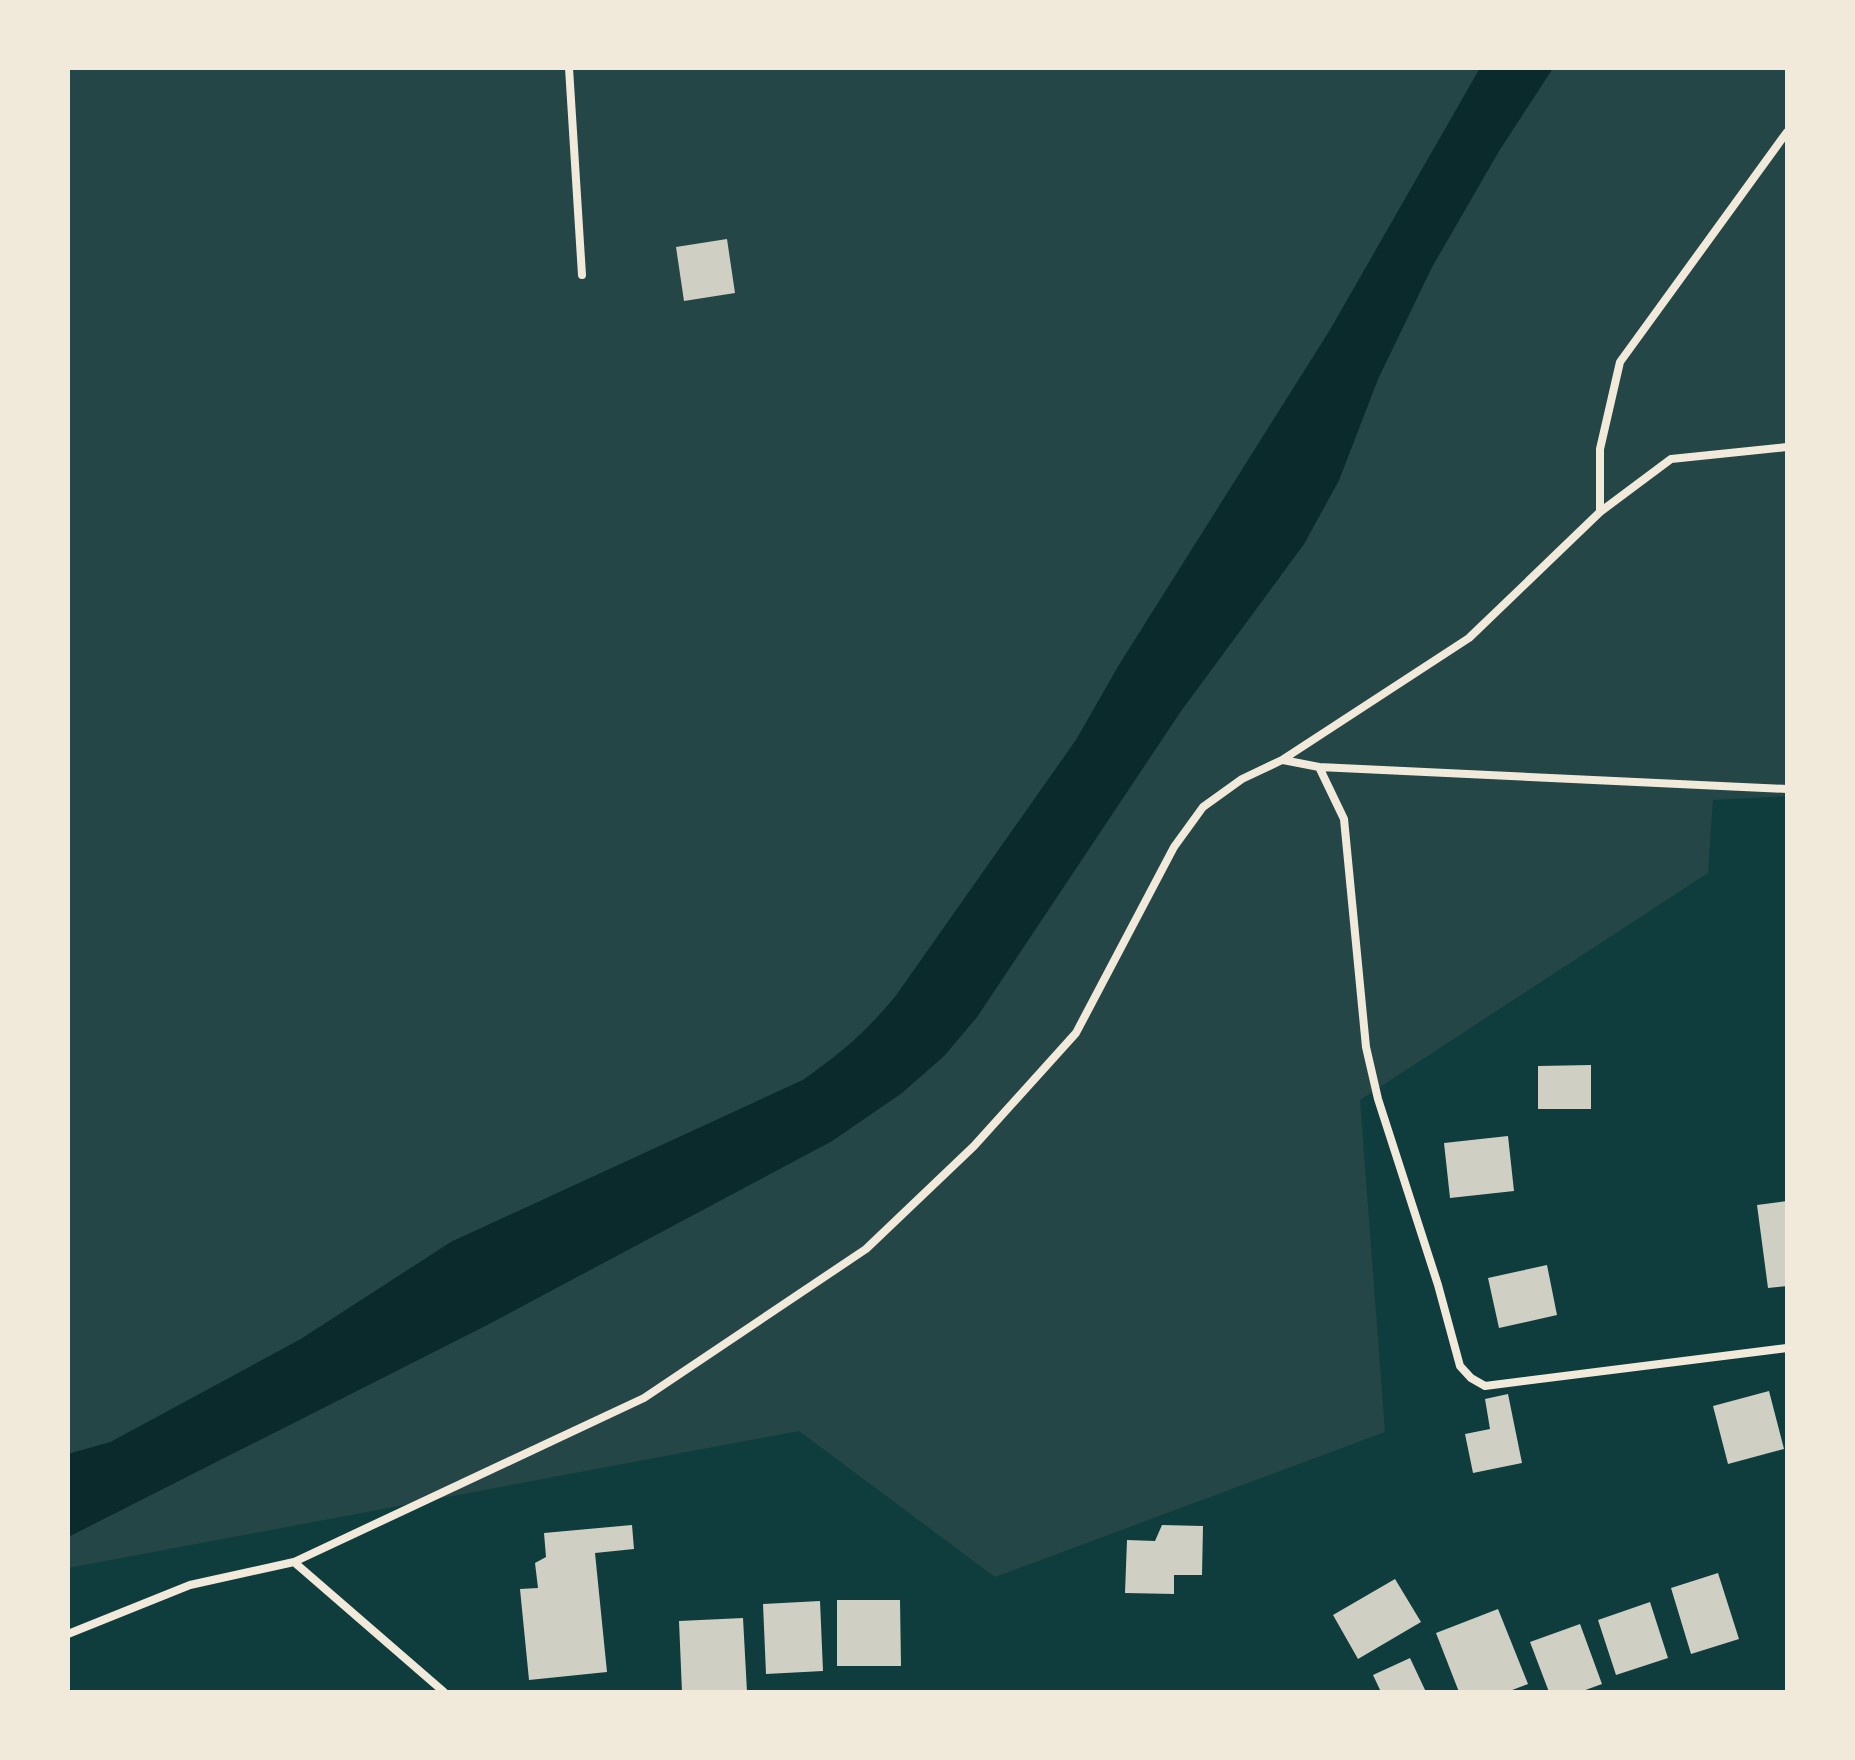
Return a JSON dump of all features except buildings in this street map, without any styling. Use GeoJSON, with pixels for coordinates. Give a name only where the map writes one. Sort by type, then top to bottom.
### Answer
{"type":"FeatureCollection","features":[{"type":"Feature","properties":{"kind":"street"},"geometry":{"type":"LineString","coordinates":[[569,68],[582,275]]}},
{"type":"Feature","properties":{"kind":"street"},"geometry":{"type":"LineString","coordinates":[[1600,512],[1600,449],[1620,362],[1787,132]]}},
{"type":"Feature","properties":{"kind":"street"},"geometry":{"type":"LineString","coordinates":[[68,1634],[190,1585],[294,1562],[644,1398],[866,1249],[974,1146],[1076,1033],[1174,847],[1203,807],[1242,779],[1282,760],[1469,638],[1600,512],[1671,459],[1787,447]]}},
{"type":"Feature","properties":{"kind":"street"},"geometry":{"type":"LineString","coordinates":[[1282,760],[1319,767],[1787,789]]}},
{"type":"Feature","properties":{"kind":"street"},"geometry":{"type":"LineString","coordinates":[[1319,767],[1344,819],[1366,1047],[1378,1099],[1438,1285],[1460,1366],[1471,1378],[1485,1386],[1787,1348]]}},
{"type":"Feature","properties":{"kind":"street"},"geometry":{"type":"LineString","coordinates":[[294,1562],[444,1692]]}},
{"type":"Feature","properties":{"kind":"shaded area"},"geometry":{"type":"Polygon","coordinates":[[[68,68],[1480,68],[1330,330],[1119,665],[1076,740],[895,997],[863,1032],[803,1080],[451,1242],[301,1339],[110,1442],[68,1454],[68,68]]]}},
{"type":"Feature","properties":{"kind":"shaded area"},"geometry":{"type":"Polygon","coordinates":[[[1480,68],[1553,68],[1499,151],[1432,267],[1378,379],[1339,480],[1304,544],[1181,711],[977,1017],[944,1056],[902,1093],[832,1141],[485,1326],[68,1537],[68,1454],[111,1442],[301,1339],[451,1242],[803,1080],[873,1021],[895,997],[1076,740],[1119,665],[1330,330],[1480,68]]]}},
{"type":"Feature","properties":{"kind":"shaded area"},"geometry":{"type":"Polygon","coordinates":[[[1553,68],[1787,68],[1787,796],[1713,800],[1708,873],[1360,1100],[1385,1432],[995,1577],[799,1431],[68,1568],[68,1537],[485,1326],[832,1141],[901,1093],[944,1056],[977,1017],[1181,711],[1304,544],[1339,480],[1378,379],[1432,267],[1499,151],[1553,68]]]}}]}
